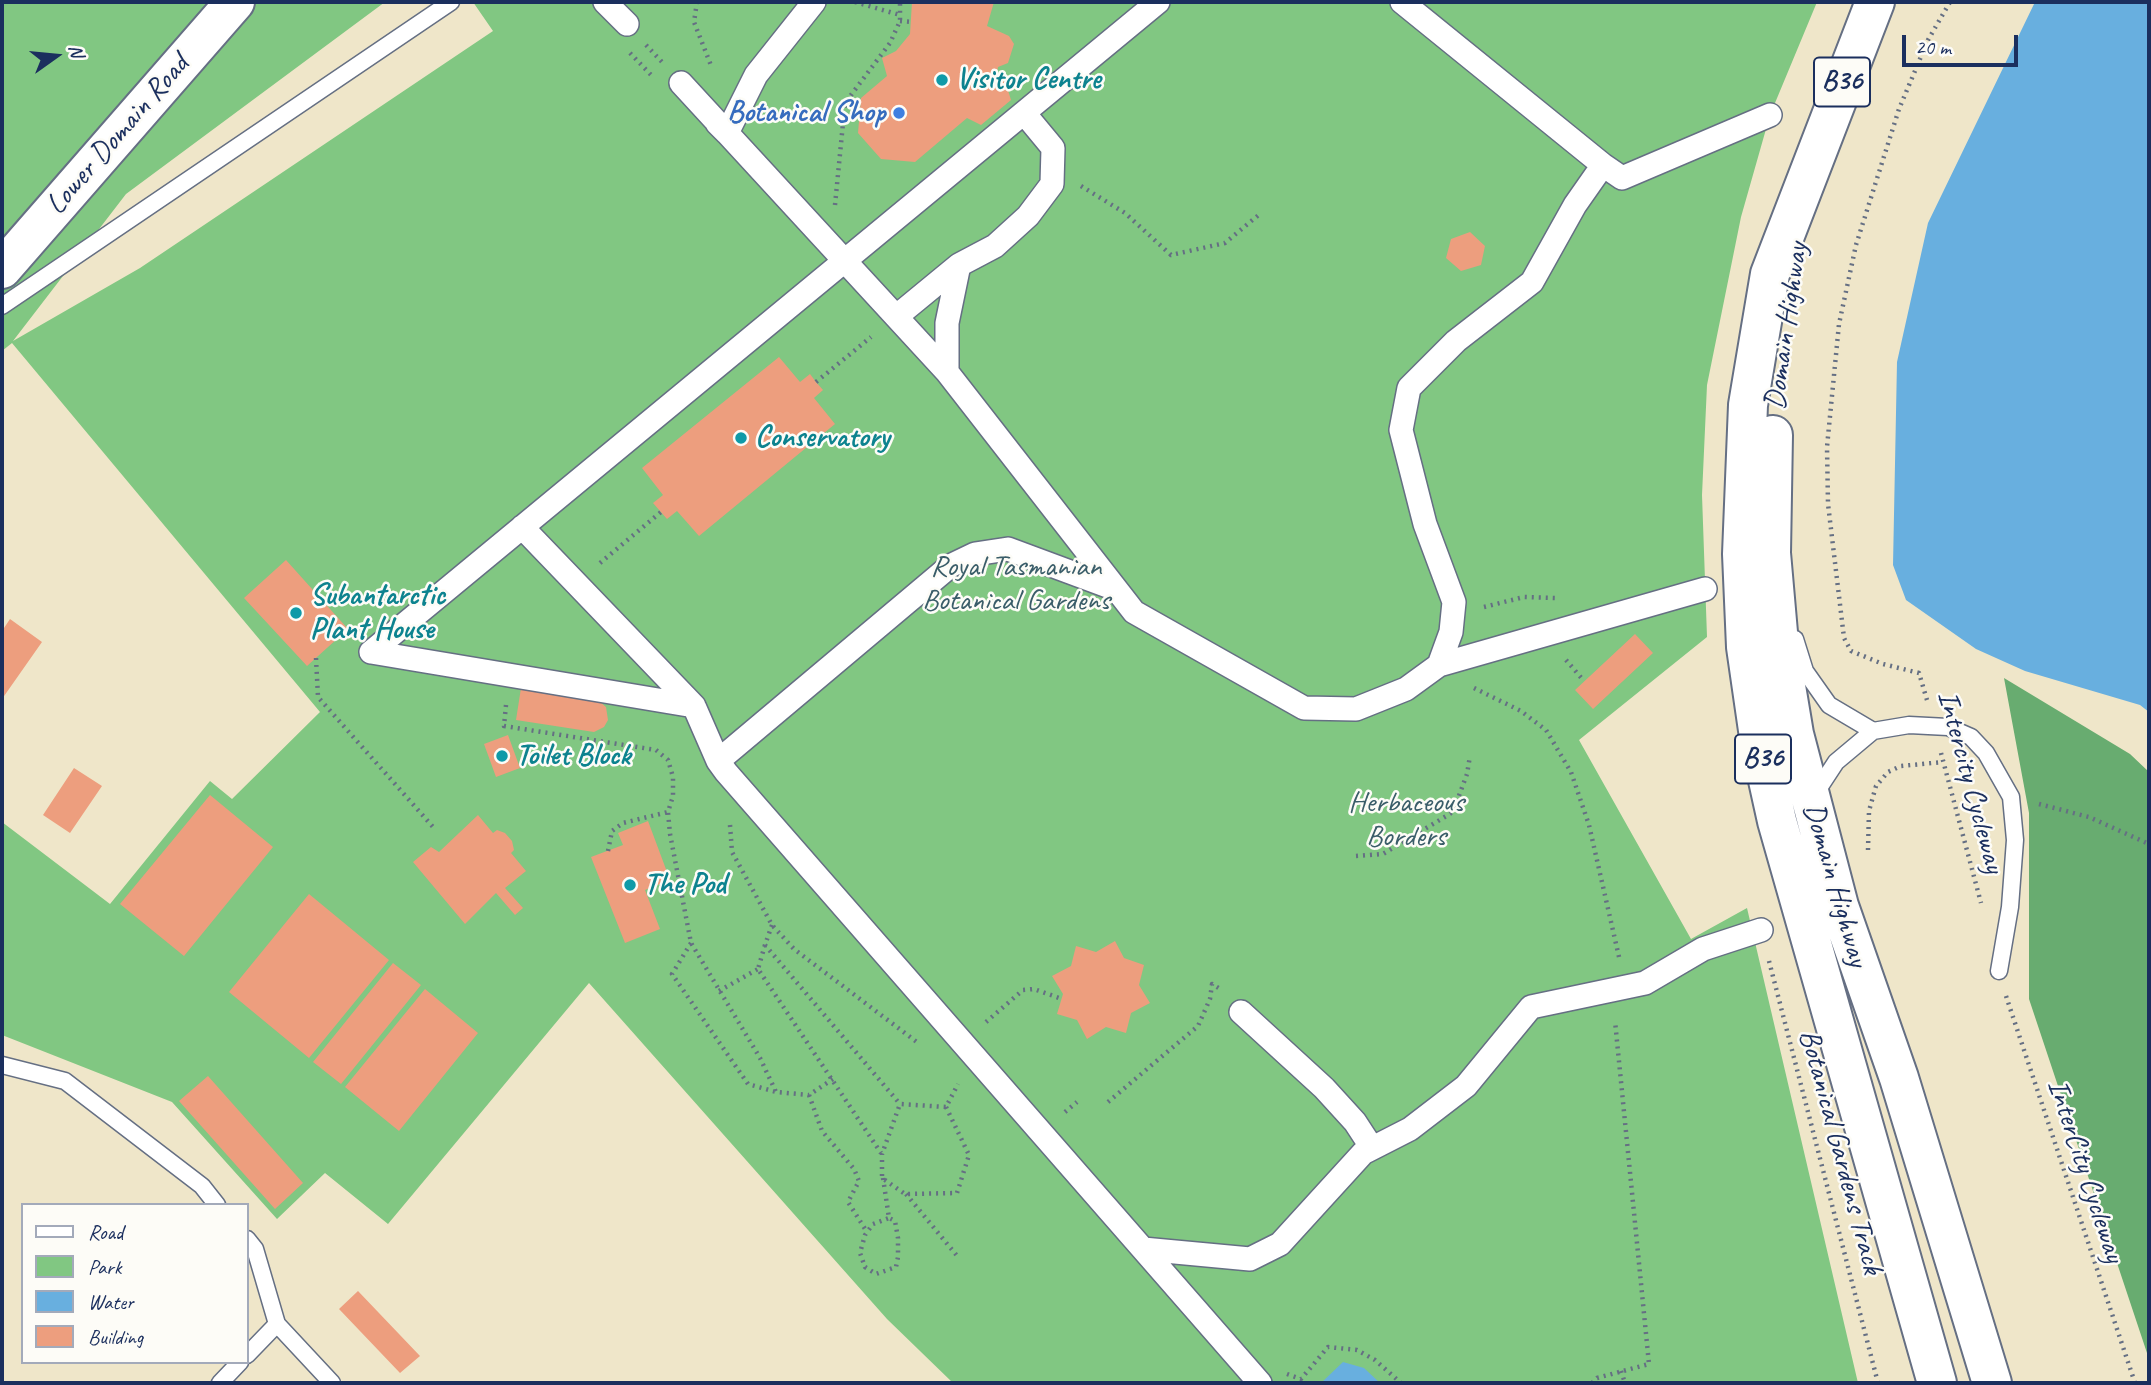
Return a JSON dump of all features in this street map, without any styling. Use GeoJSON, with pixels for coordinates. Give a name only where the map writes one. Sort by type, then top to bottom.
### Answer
{"type":"FeatureCollection","features":[{"type":"Feature","properties":{"kind":"main road","name":"Lower Domain Road"},"geometry":{"type":"LineString","coordinates":[[2,269],[235,2]]}},
{"type":"Feature","properties":{"kind":"main road","name":"Domain Highway"},"geometry":{"type":"LineString","coordinates":[[1875,2],[1770,274],[1748,405],[1742,554],[1746,647],[1760,744],[1777,821],[1939,1383]]}},
{"type":"Feature","properties":{"kind":"main road","name":"Domain Highway"},"geometry":{"type":"LineString","coordinates":[[1812,163],[1773,407],[1771,553],[1779,644],[1794,734],[1811,810],[1863,981],[1899,1078],[1992,1383]]}},
{"type":"Feature","properties":{"kind":"street"},"geometry":{"type":"LineString","coordinates":[[727,133],[756,75],[814,2]]}},
{"type":"Feature","properties":{"kind":"street"},"geometry":{"type":"LineString","coordinates":[[694,706],[371,652],[522,527],[838,255],[1024,113],[1158,2]]}},
{"type":"Feature","properties":{"kind":"street"},"geometry":{"type":"LineString","coordinates":[[1402,2],[1622,178],[1770,115]]}},
{"type":"Feature","properties":{"kind":"street"},"geometry":{"type":"LineString","coordinates":[[686,88],[947,372],[1134,612],[1304,708],[1356,709],[1406,690],[1431,671],[1704,589]]}},
{"type":"Feature","properties":{"kind":"street"},"geometry":{"type":"LineString","coordinates":[[897,316],[959,265],[995,246],[1028,216],[1052,184],[1053,148],[1024,113]]}},
{"type":"Feature","properties":{"kind":"street"},"geometry":{"type":"LineString","coordinates":[[1431,671],[1451,632],[1454,601],[1425,524],[1401,430],[1409,388],[1456,341],[1532,282],[1575,205],[1603,164]]}},
{"type":"Feature","properties":{"kind":"street"},"geometry":{"type":"LineString","coordinates":[[947,372],[947,323],[959,265]]}},
{"type":"Feature","properties":{"kind":"street"},"geometry":{"type":"LineString","coordinates":[[522,527],[694,706],[722,766],[1258,1381]]}},
{"type":"Feature","properties":{"kind":"street"},"geometry":{"type":"LineString","coordinates":[[722,766],[950,566],[975,554],[1008,549],[1114,588]]}},
{"type":"Feature","properties":{"kind":"street"},"geometry":{"type":"LineString","coordinates":[[1143,1249],[1250,1259],[1280,1244],[1363,1153],[1410,1129],[1466,1086],[1531,1007],[1645,983],[1703,949],[1761,930]]}},
{"type":"Feature","properties":{"kind":"street"},"geometry":{"type":"LineString","coordinates":[[1241,1012],[1325,1088],[1355,1122],[1372,1148]]}},
{"type":"Feature","properties":{"kind":"lane"},"geometry":{"type":"LineString","coordinates":[[2,306],[451,2]]}},
{"type":"Feature","properties":{"kind":"lane"},"geometry":{"type":"LineString","coordinates":[[1771,553],[1805,671],[1829,705],[1873,731]]}},
{"type":"Feature","properties":{"kind":"lane"},"geometry":{"type":"LineString","coordinates":[[1811,810],[1816,788],[1829,771],[1873,731],[1909,724],[1948,727],[1971,737],[1986,754],[2011,797],[2015,840],[2010,907],[1999,971]]}},
{"type":"Feature","properties":{"kind":"lane"},"geometry":{"type":"LineString","coordinates":[[2,1065],[65,1081],[202,1186],[215,1203]]}},
{"type":"Feature","properties":{"kind":"lane"},"geometry":{"type":"LineString","coordinates":[[248,1240],[255,1249],[277,1324],[332,1383]]}},
{"type":"Feature","properties":{"kind":"lane"},"geometry":{"type":"LineString","coordinates":[[248,1354],[277,1324]]}},
{"type":"Feature","properties":{"kind":"lane"},"geometry":{"type":"LineString","coordinates":[[220,1383],[238,1364]]}},
{"type":"Feature","properties":{"kind":"path"},"geometry":{"type":"LineString","coordinates":[[855,2],[913,22]]}},
{"type":"Feature","properties":{"kind":"path"},"geometry":{"type":"LineString","coordinates":[[838,255],[845,103],[890,43],[900,18],[900,2]]}},
{"type":"Feature","properties":{"kind":"path","name":"Intercity Cycleway"},"geometry":{"type":"LineString","coordinates":[[1950,2],[1928,40],[1899,109],[1856,245],[1837,338],[1827,447],[1828,504],[1844,638],[1851,651],[1883,664],[1919,673],[1983,913]]}},
{"type":"Feature","properties":{"kind":"path"},"geometry":{"type":"LineString","coordinates":[[617,13],[686,88],[678,105],[607,27],[617,13]]}},
{"type":"Feature","properties":{"kind":"path"},"geometry":{"type":"LineString","coordinates":[[1053,170],[1125,213],[1171,255],[1226,243],[1261,213]]}},
{"type":"Feature","properties":{"kind":"path"},"geometry":{"type":"LineString","coordinates":[[817,382],[897,316]]}},
{"type":"Feature","properties":{"kind":"path"},"geometry":{"type":"LineString","coordinates":[[576,584],[661,512]]}},
{"type":"Feature","properties":{"kind":"path"},"geometry":{"type":"LineString","coordinates":[[1452,615],[1524,597],[1558,598],[1575,611],[1580,625]]}},
{"type":"Feature","properties":{"kind":"path"},"geometry":{"type":"LineString","coordinates":[[316,658],[318,697],[433,827]]}},
{"type":"Feature","properties":{"kind":"path"},"geometry":{"type":"LineString","coordinates":[[1431,671],[1461,682],[1521,711],[1546,730],[1554,741],[1571,772],[1589,825],[1617,944],[1617,989],[1648,1364],[1597,1378],[1592,1383]]}},
{"type":"Feature","properties":{"kind":"path"},"geometry":{"type":"LineString","coordinates":[[509,677],[504,726],[656,750],[668,760],[673,777],[673,796],[668,812],[691,943],[776,1092]]}},
{"type":"Feature","properties":{"kind":"path"},"geometry":{"type":"LineString","coordinates":[[1356,856],[1383,854],[1453,812],[1467,774],[1470,756]]}},
{"type":"Feature","properties":{"kind":"path"},"geometry":{"type":"LineString","coordinates":[[722,766],[732,852],[772,925],[794,949],[920,1044]]}},
{"type":"Feature","properties":{"kind":"path"},"geometry":{"type":"LineString","coordinates":[[2011,797],[2089,817],[2149,844]]}},
{"type":"Feature","properties":{"kind":"path"},"geometry":{"type":"LineString","coordinates":[[608,850],[611,831],[623,823],[668,812]]}},
{"type":"Feature","properties":{"kind":"path"},"geometry":{"type":"LineString","coordinates":[[719,991],[758,969],[772,925]]}},
{"type":"Feature","properties":{"kind":"path","name":"Botanical Gardens Track"},"geometry":{"type":"LineString","coordinates":[[1761,930],[1878,1383]]}},
{"type":"Feature","properties":{"kind":"path"},"geometry":{"type":"LineString","coordinates":[[691,943],[672,974],[748,1084],[776,1092],[809,1095],[833,1079]]}},
{"type":"Feature","properties":{"kind":"path"},"geometry":{"type":"LineString","coordinates":[[765,945],[900,1104],[946,1107]]}},
{"type":"Feature","properties":{"kind":"path"},"geometry":{"type":"LineString","coordinates":[[758,969],[882,1154]]}},
{"type":"Feature","properties":{"kind":"path","name":"InterCity Cycleway"},"geometry":{"type":"LineString","coordinates":[[1999,971],[2135,1383]]}},
{"type":"Feature","properties":{"kind":"path"},"geometry":{"type":"LineString","coordinates":[[1108,1102],[1198,1026],[1210,999],[1212,984]]}},
{"type":"Feature","properties":{"kind":"path"},"geometry":{"type":"LineString","coordinates":[[961,1043],[1023,990],[1034,989],[1062,999]]}},
{"type":"Feature","properties":{"kind":"path"},"geometry":{"type":"LineString","coordinates":[[946,1107],[961,1076],[989,1075]]}},
{"type":"Feature","properties":{"kind":"path"},"geometry":{"type":"LineString","coordinates":[[809,1095],[821,1131],[854,1169],[859,1181],[848,1202],[867,1232]]}},
{"type":"Feature","properties":{"kind":"path"},"geometry":{"type":"LineString","coordinates":[[888,1218],[882,1178],[882,1154],[900,1104]]}},
{"type":"Feature","properties":{"kind":"path"},"geometry":{"type":"LineString","coordinates":[[905,1194],[957,1193],[969,1155],[946,1107]]}},
{"type":"Feature","properties":{"kind":"path"},"geometry":{"type":"LineString","coordinates":[[882,1178],[905,1194],[958,1257]]}},
{"type":"Feature","properties":{"kind":"path"},"geometry":{"type":"LineString","coordinates":[[888,1218],[895,1221],[898,1238],[896,1267],[891,1271],[876,1274],[865,1267],[860,1253],[867,1232],[873,1224],[888,1218]]}},
{"type":"Feature","properties":{"kind":"path"},"geometry":{"type":"LineString","coordinates":[[1258,1381],[1270,1368],[1303,1381],[1328,1347],[1357,1350],[1375,1360],[1401,1383]]}},
{"type":"Feature","properties":{"kind":"path"},"geometry":{"type":"LineString","coordinates":[[1621,1371],[1625,1383]]}},
{"type":"Feature","properties":{"kind":"green space","name":"Royal Tasmanian Botanical Gardens"},"geometry":{"type":"Polygon","coordinates":[[[2,2],[385,2],[126,194],[13,341],[140,268],[493,31],[473,2],[1817,2],[1770,115],[1741,217],[1707,385],[1702,495],[1707,637],[1579,740],[1691,939],[1747,908],[1858,1383],[953,1383],[887,1319],[589,983],[388,1224],[325,1173],[277,1219],[172,1102],[2,1035],[2,822],[110,904],[210,781],[232,799],[320,712],[12,343],[2,351],[2,2]]]}},
{"type":"Feature","properties":{"kind":"green space"},"geometry":{"type":"Polygon","coordinates":[[[2004,678],[2130,754],[2149,772],[2149,1359],[2029,999],[2029,813],[2004,678]]]}},
{"type":"Feature","properties":{"kind":"water"},"geometry":{"type":"Polygon","coordinates":[[[2035,2],[2149,2],[2149,712],[2140,705],[2025,671],[1976,649],[1906,600],[1893,565],[1897,362],[1928,223],[2035,2]]]}},
{"type":"Feature","properties":{"kind":"water"},"geometry":{"type":"Polygon","coordinates":[[[1343,1362],[1364,1368],[1380,1383],[1321,1383],[1343,1362]]]}},
{"type":"Feature","properties":{"kind":"building","name":"Visitor Centre"},"geometry":{"type":"Polygon","coordinates":[[[912,2],[994,2],[987,26],[1009,36],[1014,44],[1008,63],[998,67],[997,73],[1006,84],[1011,100],[981,125],[967,118],[915,162],[881,159],[858,133],[861,98],[887,76],[882,58],[896,51],[910,34],[912,2]]]}},
{"type":"Feature","properties":{"kind":"building"},"geometry":{"type":"Polygon","coordinates":[[[1470,232],[1485,246],[1481,265],[1461,271],[1446,258],[1451,239],[1470,232]]]}},
{"type":"Feature","properties":{"kind":"building"},"geometry":{"type":"Polygon","coordinates":[[[779,357],[800,382],[810,374],[823,390],[814,398],[835,424],[699,536],[677,511],[667,519],[653,503],[663,495],[642,468],[779,357]]]}},
{"type":"Feature","properties":{"kind":"building","name":"Subantarctic Plant House"},"geometry":{"type":"Polygon","coordinates":[[[286,560],[348,629],[307,666],[244,598],[286,560]]]}},
{"type":"Feature","properties":{"kind":"building"},"geometry":{"type":"Polygon","coordinates":[[[10,619],[42,642],[2,699],[2,631],[10,619]]]}},
{"type":"Feature","properties":{"kind":"building"},"geometry":{"type":"Polygon","coordinates":[[[1635,634],[1653,653],[1593,709],[1575,690],[1635,634]]]}},
{"type":"Feature","properties":{"kind":"building"},"geometry":{"type":"Polygon","coordinates":[[[521,688],[599,701],[606,707],[608,720],[604,727],[594,732],[516,720],[521,688]]]}},
{"type":"Feature","properties":{"kind":"building","name":"Toilet Block"},"geometry":{"type":"Polygon","coordinates":[[[508,735],[520,768],[496,777],[484,744],[508,735]]]}},
{"type":"Feature","properties":{"kind":"building"},"geometry":{"type":"Polygon","coordinates":[[[74,768],[102,786],[70,833],[43,815],[74,768]]]}},
{"type":"Feature","properties":{"kind":"building"},"geometry":{"type":"Polygon","coordinates":[[[210,795],[273,847],[184,956],[120,904],[210,795]]]}},
{"type":"Feature","properties":{"kind":"building"},"geometry":{"type":"Polygon","coordinates":[[[478,815],[493,833],[497,830],[505,833],[512,841],[514,850],[511,853],[526,871],[505,888],[523,908],[515,915],[496,893],[465,924],[413,862],[431,847],[439,852],[478,815]]]}},
{"type":"Feature","properties":{"kind":"building","name":"The Pod"},"geometry":{"type":"Polygon","coordinates":[[[648,821],[670,880],[645,890],[660,929],[625,943],[591,857],[623,845],[618,833],[648,821]]]}},
{"type":"Feature","properties":{"kind":"building"},"geometry":{"type":"Polygon","coordinates":[[[309,894],[389,960],[309,1058],[229,992],[309,894]]]}},
{"type":"Feature","properties":{"kind":"building"},"geometry":{"type":"Polygon","coordinates":[[[1115,941],[1124,958],[1144,965],[1139,985],[1150,1003],[1131,1013],[1126,1033],[1106,1027],[1087,1039],[1077,1020],[1057,1014],[1063,994],[1052,976],[1071,966],[1076,946],[1096,952],[1115,941]]]}},
{"type":"Feature","properties":{"kind":"building"},"geometry":{"type":"Polygon","coordinates":[[[393,963],[421,985],[341,1084],[313,1062],[393,963]]]}},
{"type":"Feature","properties":{"kind":"building"},"geometry":{"type":"Polygon","coordinates":[[[425,989],[478,1033],[399,1131],[345,1087],[425,989]]]}},
{"type":"Feature","properties":{"kind":"building"},"geometry":{"type":"Polygon","coordinates":[[[208,1076],[303,1183],[275,1209],[179,1101],[208,1076]]]}},
{"type":"Feature","properties":{"kind":"building"},"geometry":{"type":"Polygon","coordinates":[[[358,1291],[420,1356],[400,1373],[339,1309],[358,1291]]]}},
{"type":"Feature","properties":{"kind":"place","name":"Visitor Centre"},"geometry":{"type":"Point","coordinates":[942,80]}},
{"type":"Feature","properties":{"kind":"place","name":"Botanical Shop"},"geometry":{"type":"Point","coordinates":[899,113]}},
{"type":"Feature","properties":{"kind":"place","name":"Conservatory"},"geometry":{"type":"Point","coordinates":[741,438]}},
{"type":"Feature","properties":{"kind":"place","name":"Subantarctic Plant House"},"geometry":{"type":"Point","coordinates":[296,613]}},
{"type":"Feature","properties":{"kind":"place","name":"Toilet Block"},"geometry":{"type":"Point","coordinates":[502,756]}},
{"type":"Feature","properties":{"kind":"place","name":"The Pod"},"geometry":{"type":"Point","coordinates":[630,885]}},
{"type":"Feature","properties":{"kind":"park label","name":"Herbaceous Borders"},"geometry":{"type":"Point","coordinates":[1406,820]}}]}
